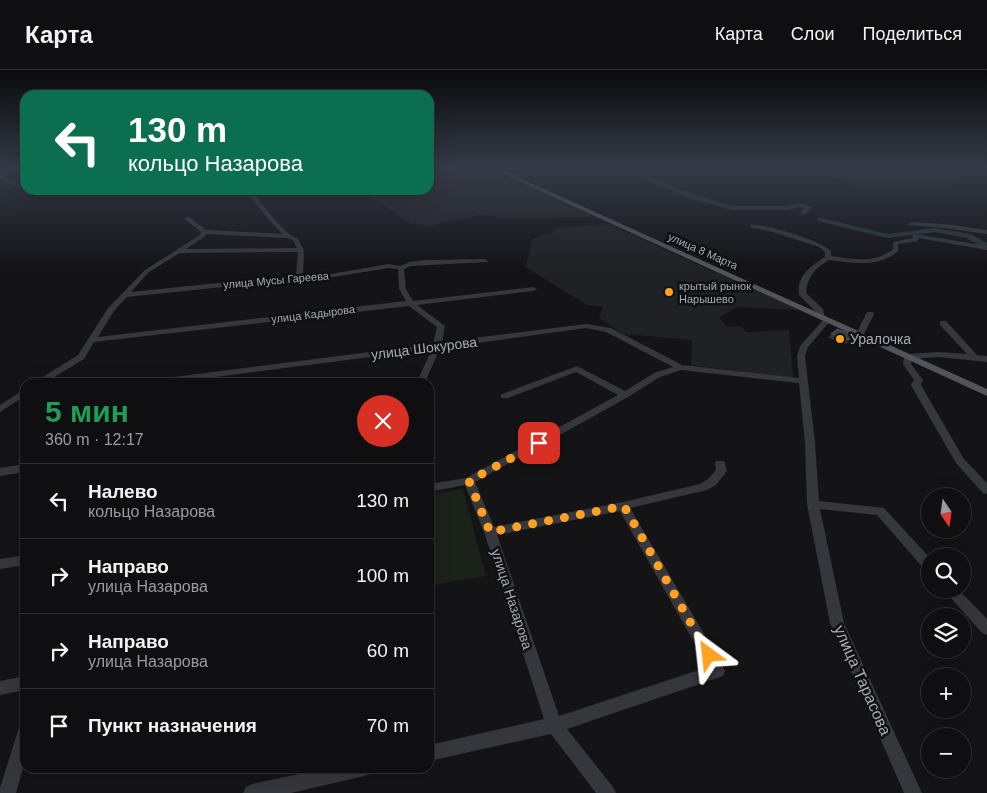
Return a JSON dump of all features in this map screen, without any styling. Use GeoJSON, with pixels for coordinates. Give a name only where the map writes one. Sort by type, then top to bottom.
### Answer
{"type":"FeatureCollection","features":[{"type":"Feature","properties":{"kind":"main road","name":"улица 8 Марта"},"geometry":{"type":"LineString","coordinates":[[565,201],[987,393]]}},
{"type":"Feature","properties":{"kind":"street"},"geometry":{"type":"LineString","coordinates":[[257,201],[288,236]]}},
{"type":"Feature","properties":{"kind":"street"},"geometry":{"type":"LineString","coordinates":[[187,218],[204,232],[288,236],[295,238],[301,250],[299,277]]}},
{"type":"Feature","properties":{"kind":"street"},"geometry":{"type":"LineString","coordinates":[[911,224],[946,226],[987,232]]}},
{"type":"Feature","properties":{"kind":"street"},"geometry":{"type":"LineString","coordinates":[[752,226],[774,230],[821,246],[828,251],[828,258]]}},
{"type":"Feature","properties":{"kind":"street"},"geometry":{"type":"LineString","coordinates":[[47,378],[81,357],[111,310],[147,271],[202,236],[204,232]]}},
{"type":"Feature","properties":{"kind":"street"},"geometry":{"type":"LineString","coordinates":[[824,318],[820,311],[802,293],[806,273],[828,258],[856,262],[874,260],[893,254],[896,250],[895,243],[915,240],[917,239],[915,236],[987,248]]}},
{"type":"Feature","properties":{"kind":"street"},"geometry":{"type":"LineString","coordinates":[[177,251],[301,250]]}},
{"type":"Feature","properties":{"kind":"street","name":"улица Мусы Гареева"},"geometry":{"type":"LineString","coordinates":[[125,295],[299,277],[309,279],[325,278],[389,266],[401,268],[410,264],[425,262],[485,261]]}},
{"type":"Feature","properties":{"kind":"street"},"geometry":{"type":"LineString","coordinates":[[401,268],[400,282],[408,302],[441,326],[437,346],[423,378]]}},
{"type":"Feature","properties":{"kind":"street","name":"улица Кадырова"},"geometry":{"type":"LineString","coordinates":[[93,340],[533,289]]}},
{"type":"Feature","properties":{"kind":"street"},"geometry":{"type":"LineString","coordinates":[[860,334],[870,314]]}},
{"type":"Feature","properties":{"kind":"street","name":"улица Тарасова"},"geometry":{"type":"LineString","coordinates":[[824,318],[804,346],[801,356],[802,381],[810,444],[813,504],[837,623],[913,793]]}},
{"type":"Feature","properties":{"kind":"street"},"geometry":{"type":"LineString","coordinates":[[943,323],[975,358]]}},
{"type":"Feature","properties":{"kind":"street","name":"улица Шокурова"},"geometry":{"type":"LineString","coordinates":[[190,378],[586,326],[608,330],[680,367]]}},
{"type":"Feature","properties":{"kind":"street"},"geometry":{"type":"LineString","coordinates":[[987,359],[935,354],[908,357],[907,364],[919,380],[916,384],[917,387],[960,461],[987,490]]}},
{"type":"Feature","properties":{"kind":"street"},"geometry":{"type":"LineString","coordinates":[[434,487],[469,481],[657,376],[680,367],[802,381]]}},
{"type":"Feature","properties":{"kind":"street"},"geometry":{"type":"LineString","coordinates":[[505,396],[577,369],[626,395]]}},
{"type":"Feature","properties":{"kind":"street"},"geometry":{"type":"LineString","coordinates":[[0,409],[20,395]]}},
{"type":"Feature","properties":{"kind":"street"},"geometry":{"type":"LineString","coordinates":[[13,400],[20,399]]}},
{"type":"Feature","properties":{"kind":"street"},"geometry":{"type":"LineString","coordinates":[[490,532],[624,506],[703,487],[717,478],[722,471],[720,464]]}},
{"type":"Feature","properties":{"kind":"street"},"geometry":{"type":"LineString","coordinates":[[0,472],[20,469]]}},
{"type":"Feature","properties":{"kind":"street","name":"улица Назарова"},"geometry":{"type":"LineString","coordinates":[[469,481],[490,532],[554,725],[607,793]]}},
{"type":"Feature","properties":{"kind":"street"},"geometry":{"type":"LineString","coordinates":[[813,504],[880,511],[921,556]]}},
{"type":"Feature","properties":{"kind":"street"},"geometry":{"type":"LineString","coordinates":[[434,752],[554,725],[718,671],[624,506]]}},
{"type":"Feature","properties":{"kind":"street"},"geometry":{"type":"LineString","coordinates":[[0,564],[20,561]]}},
{"type":"Feature","properties":{"kind":"street"},"geometry":{"type":"LineString","coordinates":[[958,598],[987,629]]}},
{"type":"Feature","properties":{"kind":"street"},"geometry":{"type":"LineString","coordinates":[[0,688],[20,684]]}},
{"type":"Feature","properties":{"kind":"street"},"geometry":{"type":"LineString","coordinates":[[7,793],[20,750]]}},
{"type":"Feature","properties":{"kind":"street"},"geometry":{"type":"LineString","coordinates":[[252,793],[278,790],[344,773]]}},
{"type":"Feature","properties":{"kind":"shaded area"},"geometry":{"type":"Polygon","coordinates":[[[377,201],[561,201],[596,217],[497,218],[497,216],[480,215],[429,226],[412,224],[377,201]]]}},
{"type":"Feature","properties":{"kind":"shaded area"},"geometry":{"type":"Polygon","coordinates":[[[608,224],[800,310],[738,307],[719,317],[727,327],[741,326],[747,332],[789,330],[793,378],[691,365],[692,340],[623,334],[599,318],[603,307],[587,305],[525,267],[533,239],[554,232],[554,228],[608,224]]]}},
{"type":"Feature","properties":{"kind":"shaded area"},"geometry":{"type":"Polygon","coordinates":[[[463,489],[486,576],[434,585],[434,493],[463,489]]]}},
{"type":"Feature","properties":{"kind":"building"},"geometry":{"type":"Polygon","coordinates":[[[837,329],[854,335],[848,340],[831,334],[837,329]]]}},
{"type":"Feature","properties":{"kind":"waterway"},"geometry":{"type":"LineString","coordinates":[[707,201],[732,208],[789,208],[798,205],[809,207],[804,213]]}},
{"type":"Feature","properties":{"kind":"waterway"},"geometry":{"type":"LineString","coordinates":[[821,219],[888,236],[935,230],[968,236],[987,247]]}},
{"type":"Feature","properties":{"kind":"place","name":"крытый рынок Нарышево"},"geometry":{"type":"Point","coordinates":[669,292]}},
{"type":"Feature","properties":{"kind":"place","name":"Уралочка"},"geometry":{"type":"Point","coordinates":[840,339]}},
{"type":"Feature","properties":{"kind":"route"},"geometry":{"type":"LineString","coordinates":[[539,443],[469,481],[490,532],[624,506],[709,655]]}}]}
